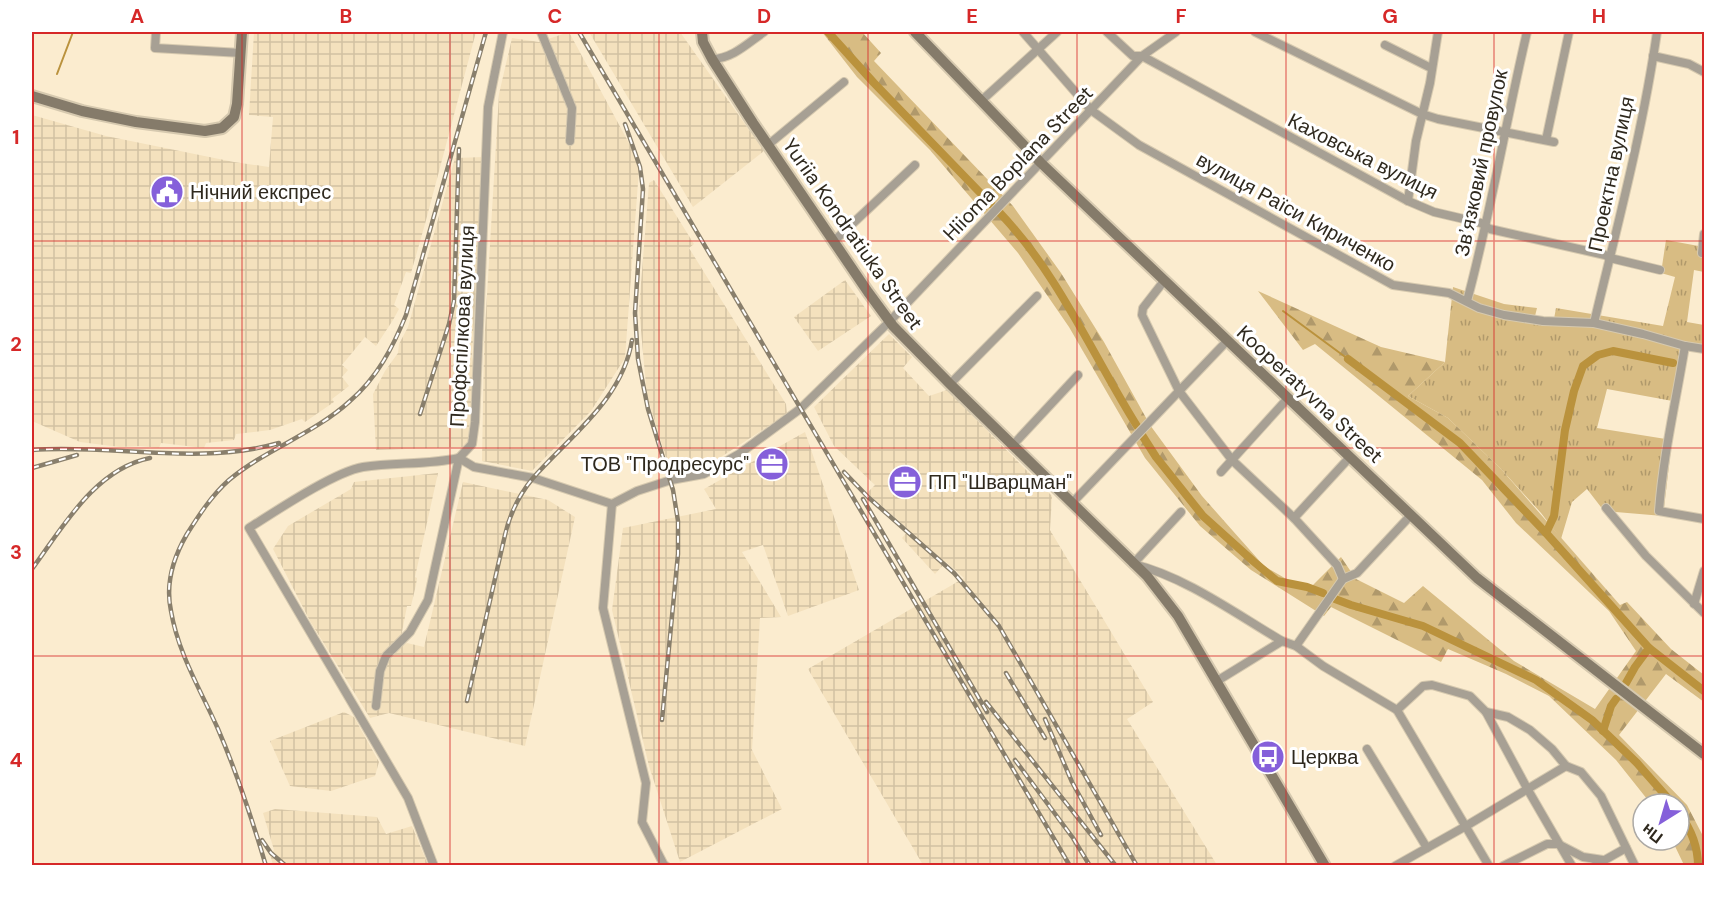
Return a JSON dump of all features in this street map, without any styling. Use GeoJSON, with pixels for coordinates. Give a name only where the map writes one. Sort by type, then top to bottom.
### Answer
{"type":"FeatureCollection","features":[{"type":"Feature","properties":{"kind":"street"},"geometry":{"type":"LineString","coordinates":[[156,32],[155,48],[241,53]]}},
{"type":"Feature","properties":{"kind":"street"},"geometry":{"type":"LineString","coordinates":[[32,96],[82,111],[136,122],[206,131],[222,128],[234,117],[237,104],[242,32]]}},
{"type":"Feature","properties":{"kind":"street","name":"Профспілкова вулиця"},"geometry":{"type":"LineString","coordinates":[[376,706],[380,671],[386,656],[410,632],[428,600],[459,458],[472,444],[475,422],[488,107],[503,32]]}},
{"type":"Feature","properties":{"kind":"street"},"geometry":{"type":"LineString","coordinates":[[541,32],[572,108],[570,141]]}},
{"type":"Feature","properties":{"kind":"street","name":"Yuriia Kondratiuka Street"},"geometry":{"type":"LineString","coordinates":[[702,32],[703,42],[712,59],[889,322],[1012,446],[1147,576],[1178,616],[1324,866]]}},
{"type":"Feature","properties":{"kind":"street"},"geometry":{"type":"LineString","coordinates":[[712,59],[721,59],[733,54],[764,32]]}},
{"type":"Feature","properties":{"kind":"street","name":"Kooperatyvna Street"},"geometry":{"type":"LineString","coordinates":[[915,32],[1041,163],[1477,578],[1704,754]]}},
{"type":"Feature","properties":{"kind":"street","name":"вулиця Раїси Кириченко"},"geometry":{"type":"LineString","coordinates":[[1023,32],[1091,110],[1139,145],[1393,285],[1449,293],[1479,308],[1504,315],[1543,321],[1594,323],[1704,349]]}},
{"type":"Feature","properties":{"kind":"street"},"geometry":{"type":"LineString","coordinates":[[981,100],[1057,32]]}},
{"type":"Feature","properties":{"kind":"street","name":"Каховська вулиця"},"geometry":{"type":"LineString","coordinates":[[1107,32],[1133,56],[1142,56],[1408,201],[1434,212],[1487,225],[1490,229],[1660,270]]}},
{"type":"Feature","properties":{"kind":"street","name":"Hiioma Boplana Street"},"geometry":{"type":"LineString","coordinates":[[612,504],[637,491],[671,480],[704,474],[739,454],[800,409],[889,322],[1142,56],[1176,32]]}},
{"type":"Feature","properties":{"kind":"street"},"geometry":{"type":"LineString","coordinates":[[1255,32],[1422,114],[1550,141],[1569,32]]}},
{"type":"Feature","properties":{"kind":"street"},"geometry":{"type":"LineString","coordinates":[[1408,201],[1438,32]]}},
{"type":"Feature","properties":{"kind":"street","name":"Звʼязковий провулок"},"geometry":{"type":"LineString","coordinates":[[1467,301],[1487,225],[1527,32]]}},
{"type":"Feature","properties":{"kind":"street","name":"Проектна вулиця"},"geometry":{"type":"LineString","coordinates":[[1594,323],[1619,226],[1657,32]]}},
{"type":"Feature","properties":{"kind":"street"},"geometry":{"type":"LineString","coordinates":[[1385,45],[1431,68]]}},
{"type":"Feature","properties":{"kind":"street"},"geometry":{"type":"LineString","coordinates":[[1653,57],[1689,64],[1704,72]]}},
{"type":"Feature","properties":{"kind":"street"},"geometry":{"type":"LineString","coordinates":[[768,145],[844,82]]}},
{"type":"Feature","properties":{"kind":"street"},"geometry":{"type":"LineString","coordinates":[[834,241],[915,165]]}},
{"type":"Feature","properties":{"kind":"street"},"geometry":{"type":"LineString","coordinates":[[1702,253],[1704,234]]}},
{"type":"Feature","properties":{"kind":"street"},"geometry":{"type":"LineString","coordinates":[[1164,281],[1143,308],[1142,315],[1179,391],[1232,460],[1294,518],[1337,565],[1343,579]]}},
{"type":"Feature","properties":{"kind":"street"},"geometry":{"type":"LineString","coordinates":[[950,384],[1037,296]]}},
{"type":"Feature","properties":{"kind":"street"},"geometry":{"type":"LineString","coordinates":[[1072,503],[1227,341]]}},
{"type":"Feature","properties":{"kind":"street"},"geometry":{"type":"LineString","coordinates":[[1684,346],[1671,431],[1662,467],[1659,511],[1704,519]]}},
{"type":"Feature","properties":{"kind":"street"},"geometry":{"type":"LineString","coordinates":[[1012,446],[1078,375]]}},
{"type":"Feature","properties":{"kind":"street"},"geometry":{"type":"LineString","coordinates":[[1221,472],[1288,398]]}},
{"type":"Feature","properties":{"kind":"street"},"geometry":{"type":"LineString","coordinates":[[1294,518],[1350,457]]}},
{"type":"Feature","properties":{"kind":"street"},"geometry":{"type":"LineString","coordinates":[[434,866],[408,798],[249,528],[332,479],[362,467],[435,463],[459,458],[474,467],[533,478],[612,504],[603,608],[645,783],[642,822],[666,866]]}},
{"type":"Feature","properties":{"kind":"street"},"geometry":{"type":"LineString","coordinates":[[1606,508],[1646,556],[1704,613]]}},
{"type":"Feature","properties":{"kind":"street"},"geometry":{"type":"LineString","coordinates":[[1181,512],[1134,564],[1178,580],[1282,641],[1296,646],[1323,666],[1397,710],[1489,866]]}},
{"type":"Feature","properties":{"kind":"street"},"geometry":{"type":"LineString","coordinates":[[1296,646],[1343,579],[1357,573],[1411,515]]}},
{"type":"Feature","properties":{"kind":"street"},"geometry":{"type":"LineString","coordinates":[[1694,604],[1704,571]]}},
{"type":"Feature","properties":{"kind":"street"},"geometry":{"type":"LineString","coordinates":[[1217,681],[1282,641]]}},
{"type":"Feature","properties":{"kind":"street"},"geometry":{"type":"LineString","coordinates":[[1397,710],[1423,686],[1432,686],[1470,696],[1486,712],[1572,866]]}},
{"type":"Feature","properties":{"kind":"street"},"geometry":{"type":"LineString","coordinates":[[1486,712],[1508,717],[1530,730],[1552,749],[1566,766],[1581,772],[1601,796],[1635,866]]}},
{"type":"Feature","properties":{"kind":"street"},"geometry":{"type":"LineString","coordinates":[[1367,749],[1426,848]]}},
{"type":"Feature","properties":{"kind":"street"},"geometry":{"type":"LineString","coordinates":[[1400,864],[1566,766]]}},
{"type":"Feature","properties":{"kind":"street"},"geometry":{"type":"LineString","coordinates":[[1503,866],[1547,844],[1558,844],[1583,857],[1603,860]]}},
{"type":"Feature","properties":{"kind":"street"},"geometry":{"type":"LineString","coordinates":[[1594,866],[1626,848]]}},
{"type":"Feature","properties":{"kind":"shaded area"},"geometry":{"type":"Polygon","coordinates":[[[254,32],[476,32],[411,273],[406,272],[394,305],[399,309],[393,320],[376,346],[365,337],[342,365],[348,370],[342,377],[349,386],[332,399],[334,402],[305,422],[302,419],[270,430],[236,434],[234,440],[206,443],[204,448],[161,443],[159,448],[120,447],[80,442],[32,421],[32,115],[106,136],[269,167],[273,117],[249,115],[254,32]]]}},
{"type":"Feature","properties":{"kind":"shaded area"},"geometry":{"type":"Polygon","coordinates":[[[569,32],[637,158],[639,169],[625,358],[591,411],[532,471],[482,461],[484,345],[499,94],[512,38],[539,42],[569,32]]]}},
{"type":"Feature","properties":{"kind":"shaded area"},"geometry":{"type":"Polygon","coordinates":[[[589,32],[680,32],[764,151],[693,207],[589,32]]]}},
{"type":"Feature","properties":{"kind":"shaded area"},"geometry":{"type":"Polygon","coordinates":[[[484,157],[468,442],[463,447],[376,450],[373,394],[398,353],[399,344],[408,327],[455,158],[484,157]]]}},
{"type":"Feature","properties":{"kind":"shaded area"},"geometry":{"type":"Polygon","coordinates":[[[654,180],[694,244],[689,248],[786,404],[787,414],[701,470],[684,474],[681,470],[671,474],[647,396],[639,309],[649,183],[654,180]]]}},
{"type":"Feature","properties":{"kind":"shaded area"},"geometry":{"type":"Polygon","coordinates":[[[845,280],[871,316],[818,351],[794,317],[845,280]]]}},
{"type":"Feature","properties":{"kind":"shaded area"},"geometry":{"type":"Polygon","coordinates":[[[889,334],[912,357],[903,368],[929,396],[947,390],[1052,496],[1050,530],[1153,702],[1127,719],[1217,865],[923,865],[808,669],[964,578],[946,562],[935,574],[902,538],[909,530],[867,493],[875,485],[834,446],[814,407],[889,334]]]}},
{"type":"Feature","properties":{"kind":"shaded area"},"geometry":{"type":"Polygon","coordinates":[[[805,432],[859,590],[788,616],[763,545],[742,552],[781,617],[760,618],[752,750],[782,809],[680,862],[649,766],[612,610],[623,528],[716,509],[704,489],[805,432]]]}},
{"type":"Feature","properties":{"kind":"shaded area"},"geometry":{"type":"Polygon","coordinates":[[[438,473],[415,577],[417,578],[416,585],[411,606],[407,606],[399,648],[407,643],[424,647],[463,482],[548,500],[575,517],[525,746],[389,713],[370,718],[310,621],[273,549],[288,526],[351,489],[354,482],[438,473]]]}},
{"type":"Feature","properties":{"kind":"shaded area"},"geometry":{"type":"Polygon","coordinates":[[[344,712],[354,717],[379,762],[375,776],[331,791],[290,786],[270,741],[344,712]]]}},
{"type":"Feature","properties":{"kind":"shaded area"},"geometry":{"type":"Polygon","coordinates":[[[275,809],[377,817],[386,834],[412,826],[428,865],[273,865],[270,854],[274,850],[263,813],[275,809]]]}},
{"type":"Feature","properties":{"kind":"green space"},"geometry":{"type":"Polygon","coordinates":[[[822,32],[862,32],[881,53],[874,61],[1013,206],[1061,273],[1104,342],[1150,425],[1202,496],[1264,566],[1307,591],[1341,557],[1356,579],[1404,603],[1423,586],[1514,661],[1595,709],[1636,651],[1609,611],[1516,523],[1482,480],[1315,344],[1303,350],[1258,291],[1381,347],[1445,362],[1408,396],[1448,418],[1501,469],[1620,605],[1627,602],[1671,649],[1704,675],[1704,702],[1666,674],[1619,735],[1674,792],[1641,792],[1616,760],[1549,696],[1506,674],[1448,649],[1441,662],[1331,607],[1324,616],[1251,570],[1200,526],[1145,458],[1069,327],[1018,253],[930,150],[857,77],[822,32]]]}},
{"type":"Feature","properties":{"kind":"green space"},"geometry":{"type":"Polygon","coordinates":[[[1666,240],[1704,247],[1704,272],[1694,270],[1687,322],[1704,325],[1704,353],[1687,351],[1678,402],[1607,389],[1597,428],[1672,440],[1663,516],[1604,511],[1587,489],[1572,502],[1561,539],[1501,469],[1448,418],[1408,396],[1445,362],[1453,287],[1504,304],[1537,308],[1535,316],[1554,319],[1556,308],[1663,326],[1675,277],[1661,273],[1666,240]]]}},
{"type":"Feature","properties":{"kind":"green space"},"geometry":{"type":"Polygon","coordinates":[[[1691,813],[1704,838],[1704,865],[1684,865],[1678,852],[1691,852],[1691,813]]]}},
{"type":"Feature","properties":{"kind":"waterway"},"geometry":{"type":"LineString","coordinates":[[57,74],[73,32]]}},
{"type":"Feature","properties":{"kind":"waterway"},"geometry":{"type":"LineString","coordinates":[[828,32],[992,205]]}},
{"type":"Feature","properties":{"kind":"waterway"},"geometry":{"type":"LineString","coordinates":[[1000,213],[1040,262],[1137,426]]}},
{"type":"Feature","properties":{"kind":"waterway"},"geometry":{"type":"LineString","coordinates":[[1283,311],[1348,359]]}},
{"type":"Feature","properties":{"kind":"waterway"},"geometry":{"type":"LineString","coordinates":[[1546,533],[1554,516],[1565,430],[1574,391],[1583,366],[1598,355],[1613,351],[1673,363]]}},
{"type":"Feature","properties":{"kind":"waterway"},"geometry":{"type":"LineString","coordinates":[[1348,359],[1460,443],[1546,533],[1649,648],[1704,691]]}},
{"type":"Feature","properties":{"kind":"waterway"},"geometry":{"type":"LineString","coordinates":[[1142,435],[1156,457],[1203,516],[1253,561],[1277,581],[1323,593]]}},
{"type":"Feature","properties":{"kind":"waterway"},"geometry":{"type":"LineString","coordinates":[[1335,599],[1423,626],[1536,680],[1592,720],[1637,763],[1662,792]]}},
{"type":"Feature","properties":{"kind":"waterway"},"geometry":{"type":"LineString","coordinates":[[1626,683],[1649,648]]}},
{"type":"Feature","properties":{"kind":"waterway"},"geometry":{"type":"LineString","coordinates":[[1603,731],[1611,706],[1616,699]]}},
{"type":"Feature","properties":{"kind":"waterway"},"geometry":{"type":"LineString","coordinates":[[1691,834],[1697,851],[1698,866]]}},
{"type":"Feature","properties":{"kind":"railway"},"geometry":{"type":"LineString","coordinates":[[266,866],[232,762],[191,672],[174,627],[169,601],[172,571],[187,534],[223,486],[258,459],[336,413],[360,392],[376,372],[396,339],[406,315],[486,32]]}},
{"type":"Feature","properties":{"kind":"railway"},"geometry":{"type":"LineString","coordinates":[[579,32],[1070,866]]}},
{"type":"Feature","properties":{"kind":"railway"},"geometry":{"type":"LineString","coordinates":[[625,124],[640,167],[643,189],[635,313],[638,359],[648,409],[673,490],[678,521],[678,554],[662,720]]}},
{"type":"Feature","properties":{"kind":"railway"},"geometry":{"type":"LineString","coordinates":[[420,414],[449,324],[454,301],[459,149]]}},
{"type":"Feature","properties":{"kind":"railway"},"geometry":{"type":"LineString","coordinates":[[467,701],[505,535],[516,505],[533,478],[606,399],[627,361],[632,340]]}},
{"type":"Feature","properties":{"kind":"railway"},"geometry":{"type":"LineString","coordinates":[[32,450],[187,454],[248,450],[279,443]]}},
{"type":"Feature","properties":{"kind":"railway"},"geometry":{"type":"LineString","coordinates":[[32,468],[77,455]]}},
{"type":"Feature","properties":{"kind":"railway"},"geometry":{"type":"LineString","coordinates":[[32,569],[68,518],[97,487],[130,464],[150,458]]}},
{"type":"Feature","properties":{"kind":"railway"},"geometry":{"type":"LineString","coordinates":[[844,472],[868,497],[954,573],[999,626],[1137,866]]}},
{"type":"Feature","properties":{"kind":"railway"},"geometry":{"type":"LineString","coordinates":[[863,499],[987,712]]}},
{"type":"Feature","properties":{"kind":"railway"},"geometry":{"type":"LineString","coordinates":[[1006,673],[1045,738]]}},
{"type":"Feature","properties":{"kind":"railway"},"geometry":{"type":"LineString","coordinates":[[986,702],[1116,866]]}},
{"type":"Feature","properties":{"kind":"railway"},"geometry":{"type":"LineString","coordinates":[[1045,719],[1072,782],[1101,835]]}},
{"type":"Feature","properties":{"kind":"railway"},"geometry":{"type":"LineString","coordinates":[[1015,760],[1073,838],[1090,866]]}},
{"type":"Feature","properties":{"kind":"railway"},"geometry":{"type":"LineString","coordinates":[[262,840],[271,853],[286,866]]}},
{"type":"Feature","properties":{"kind":"place","name":"Нічний експрес"},"geometry":{"type":"Point","coordinates":[167,192]}},
{"type":"Feature","properties":{"kind":"place","name":"ТОВ \"Продресурс\""},"geometry":{"type":"Point","coordinates":[772,464]}},
{"type":"Feature","properties":{"kind":"place","name":"ПП \"Шварцман\""},"geometry":{"type":"Point","coordinates":[905,482]}},
{"type":"Feature","properties":{"kind":"place","name":"Церква"},"geometry":{"type":"Point","coordinates":[1268,757]}}]}
